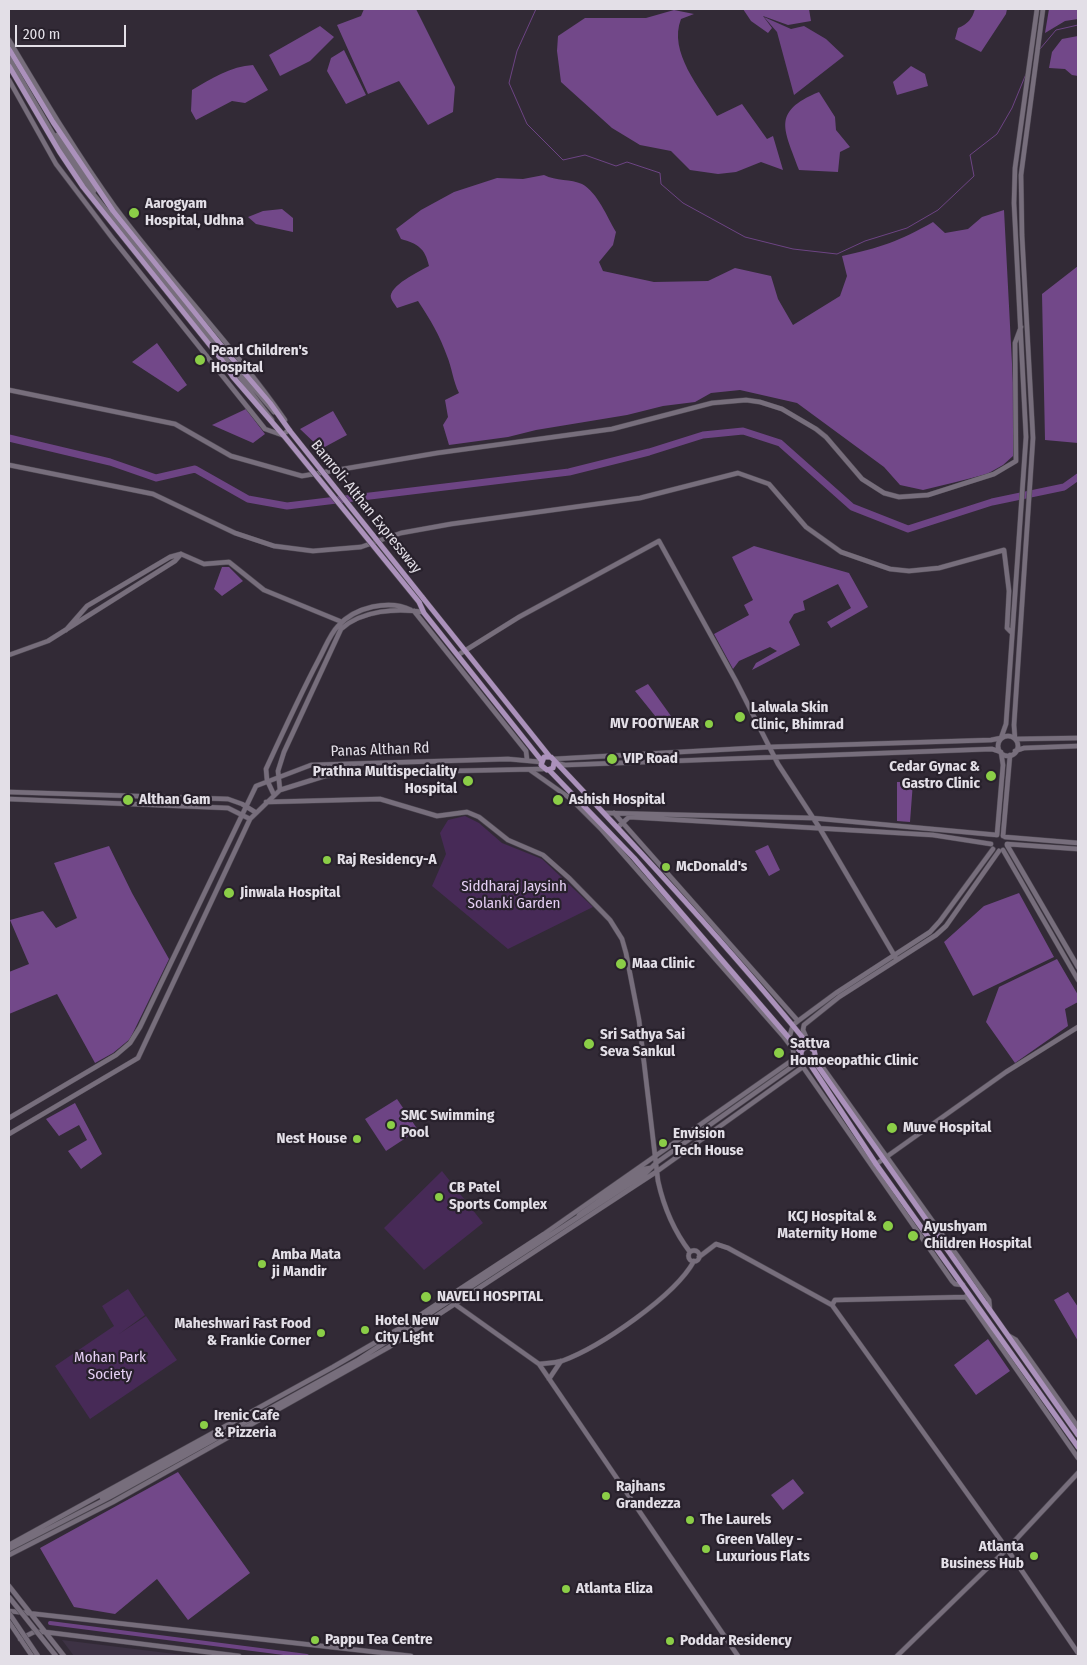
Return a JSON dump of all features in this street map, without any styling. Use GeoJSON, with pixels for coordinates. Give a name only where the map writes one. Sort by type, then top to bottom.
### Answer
{"type":"FeatureCollection","features":[{"type":"Feature","properties":{"kind":"main road","name":"Bamroli-Althan Expressway"},"geometry":{"type":"LineString","coordinates":[[9,49],[54,125],[113,211],[228,355],[270,403],[289,431],[421,600]]}},
{"type":"Feature","properties":{"kind":"main road"},"geometry":{"type":"LineString","coordinates":[[9,66],[82,187],[221,359],[233,377],[421,600],[433,606],[466,650],[496,684],[552,760],[579,783],[605,813],[620,824],[793,1025],[808,1055],[874,1166],[968,1291],[1078,1447]]}},
{"type":"Feature","properties":{"kind":"main road"},"geometry":{"type":"LineString","coordinates":[[421,600],[423,612],[546,769],[678,912],[789,1038],[808,1055],[884,1158],[1078,1434]]}},
{"type":"Feature","properties":{"kind":"main road"},"geometry":{"type":"LineString","coordinates":[[427,627],[432,624]]}},
{"type":"Feature","properties":{"kind":"main road"},"geometry":{"type":"LineString","coordinates":[[541,761],[552,760]]}},
{"type":"Feature","properties":{"kind":"main road"},"geometry":{"type":"LineString","coordinates":[[546,769],[552,760]]}},
{"type":"Feature","properties":{"kind":"street"},"geometry":{"type":"LineString","coordinates":[[1037,9],[1015,185],[1026,437],[1006,724],[998,747],[1001,752],[1003,765],[1002,836],[1078,967]]}},
{"type":"Feature","properties":{"kind":"street"},"geometry":{"type":"LineString","coordinates":[[1015,751],[1017,745],[1014,725],[1033,438],[1027,341],[1021,175],[1043,9]]}},
{"type":"Feature","properties":{"kind":"street"},"geometry":{"type":"LineString","coordinates":[[9,40],[54,125],[100,202],[220,352],[283,435]]}},
{"type":"Feature","properties":{"kind":"street"},"geometry":{"type":"LineString","coordinates":[[9,58],[54,125]]}},
{"type":"Feature","properties":{"kind":"street"},"geometry":{"type":"LineString","coordinates":[[9,80],[56,164],[113,239],[265,429],[283,435]]}},
{"type":"Feature","properties":{"kind":"street"},"geometry":{"type":"LineString","coordinates":[[9,390],[175,424],[231,456],[302,476],[437,453],[612,429],[712,402],[760,402],[782,410],[821,432],[855,473],[872,486],[899,497],[914,498],[994,474],[1016,461],[1015,343],[1021,328]]}},
{"type":"Feature","properties":{"kind":"street"},"geometry":{"type":"LineString","coordinates":[[220,352],[289,431],[283,435]]}},
{"type":"Feature","properties":{"kind":"street"},"geometry":{"type":"LineString","coordinates":[[9,465],[156,495],[224,529],[274,546],[308,551],[361,547],[401,533],[451,524],[640,498],[727,474],[743,474],[769,484],[806,527],[841,552],[890,569],[909,571],[939,568],[1004,550],[1009,591],[1007,628],[1012,632]]}},
{"type":"Feature","properties":{"kind":"street"},"geometry":{"type":"LineString","coordinates":[[458,655],[519,617],[659,541],[775,758],[819,827],[897,960]]}},
{"type":"Feature","properties":{"kind":"street"},"geometry":{"type":"LineString","coordinates":[[9,655],[48,642],[175,561],[181,554]]}},
{"type":"Feature","properties":{"kind":"street"},"geometry":{"type":"LineString","coordinates":[[66,630],[87,606],[142,572],[181,554],[204,564],[223,561],[232,564],[264,590],[342,622]]}},
{"type":"Feature","properties":{"kind":"street"},"geometry":{"type":"LineString","coordinates":[[274,795],[267,780],[266,769],[296,702],[336,628],[357,613],[385,604],[403,606],[413,611],[526,751],[527,760]]}},
{"type":"Feature","properties":{"kind":"street"},"geometry":{"type":"LineString","coordinates":[[280,790],[278,771],[284,752],[341,629],[355,619],[374,613],[423,612]]}},
{"type":"Feature","properties":{"kind":"street"},"geometry":{"type":"LineString","coordinates":[[552,760],[770,747],[982,741],[1007,736],[1023,741],[1078,738]]}},
{"type":"Feature","properties":{"kind":"street"},"geometry":{"type":"LineString","coordinates":[[1002,836],[1010,755],[1024,748],[1078,746]]}},
{"type":"Feature","properties":{"kind":"street"},"geometry":{"type":"LineString","coordinates":[[552,760],[565,765],[992,749],[1010,755]]}},
{"type":"Feature","properties":{"kind":"street","name":"Panas Althan Rd"},"geometry":{"type":"LineString","coordinates":[[267,780],[312,765],[541,761]]}},
{"type":"Feature","properties":{"kind":"street","name":"Panas Althan Rd"},"geometry":{"type":"LineString","coordinates":[[9,1134],[138,1058],[250,819],[255,812],[280,790],[302,781],[346,773],[492,768],[546,769]]}},
{"type":"Feature","properties":{"kind":"street"},"geometry":{"type":"LineString","coordinates":[[529,770],[583,807]]}},
{"type":"Feature","properties":{"kind":"street"},"geometry":{"type":"LineString","coordinates":[[9,1118],[116,1054],[130,1043],[144,1018],[256,786],[267,780]]}},
{"type":"Feature","properties":{"kind":"street"},"geometry":{"type":"LineString","coordinates":[[9,792],[223,799],[246,806],[255,812]]}},
{"type":"Feature","properties":{"kind":"street"},"geometry":{"type":"LineString","coordinates":[[9,799],[228,808],[250,819]]}},
{"type":"Feature","properties":{"kind":"street"},"geometry":{"type":"LineString","coordinates":[[266,802],[380,799],[437,816],[467,812],[479,817],[508,840],[543,855],[569,878],[610,920],[622,939],[639,1020],[656,1156],[656,1172],[662,1203],[674,1230],[690,1252],[689,1259],[694,1261]]}},
{"type":"Feature","properties":{"kind":"street"},"geometry":{"type":"LineString","coordinates":[[605,813],[812,818],[1078,843]]}},
{"type":"Feature","properties":{"kind":"street"},"geometry":{"type":"LineString","coordinates":[[614,813],[620,824],[629,817],[819,827],[933,835],[992,846],[1001,850],[1078,980]]}},
{"type":"Feature","properties":{"kind":"street"},"geometry":{"type":"LineString","coordinates":[[789,1038],[793,1025],[798,1021],[930,932],[940,921],[992,846],[992,838],[1002,836]]}},
{"type":"Feature","properties":{"kind":"street"},"geometry":{"type":"LineString","coordinates":[[9,1556],[113,1502],[339,1376],[456,1305],[656,1172],[803,1067],[808,1055],[803,1030],[804,1025],[839,997],[946,926],[1007,844],[1078,849]]}},
{"type":"Feature","properties":{"kind":"street"},"geometry":{"type":"LineString","coordinates":[[730,950],[798,1021]]}},
{"type":"Feature","properties":{"kind":"street"},"geometry":{"type":"LineString","coordinates":[[721,962],[793,1049],[794,1060]]}},
{"type":"Feature","properties":{"kind":"street"},"geometry":{"type":"LineString","coordinates":[[803,1067],[874,1166],[1006,1072],[1078,1027]]}},
{"type":"Feature","properties":{"kind":"street"},"geometry":{"type":"LineString","coordinates":[[10,1548],[393,1332],[544,1234],[794,1060],[808,1055]]}},
{"type":"Feature","properties":{"kind":"street"},"geometry":{"type":"LineString","coordinates":[[10,1548],[75,1514],[399,1334],[576,1218],[644,1169],[650,1168],[808,1055]]}},
{"type":"Feature","properties":{"kind":"street"},"geometry":{"type":"LineString","coordinates":[[539,1364],[561,1361],[628,1324],[662,1298],[688,1273],[694,1261],[716,1244],[728,1248],[832,1305],[1007,1549],[1078,1653]]}},
{"type":"Feature","properties":{"kind":"street"},"geometry":{"type":"LineString","coordinates":[[690,1252],[696,1251],[699,1257]]}},
{"type":"Feature","properties":{"kind":"street"},"geometry":{"type":"LineString","coordinates":[[966,1297],[968,1291]]}},
{"type":"Feature","properties":{"kind":"street"},"geometry":{"type":"LineString","coordinates":[[832,1305],[835,1300],[966,1297]]}},
{"type":"Feature","properties":{"kind":"street"},"geometry":{"type":"LineString","coordinates":[[966,1297],[1078,1458]]}},
{"type":"Feature","properties":{"kind":"street"},"geometry":{"type":"LineString","coordinates":[[456,1305],[539,1364],[738,1656]]}},
{"type":"Feature","properties":{"kind":"street"},"geometry":{"type":"LineString","coordinates":[[1008,1335],[1016,1340],[1078,1427]]}},
{"type":"Feature","properties":{"kind":"street"},"geometry":{"type":"LineString","coordinates":[[549,1379],[561,1361]]}},
{"type":"Feature","properties":{"kind":"street"},"geometry":{"type":"LineString","coordinates":[[897,1656],[1007,1549],[1078,1474]]}},
{"type":"Feature","properties":{"kind":"street"},"geometry":{"type":"LineString","coordinates":[[9,1586],[64,1656]]}},
{"type":"Feature","properties":{"kind":"street"},"geometry":{"type":"LineString","coordinates":[[9,1597],[56,1656]]}},
{"type":"Feature","properties":{"kind":"street"},"geometry":{"type":"LineString","coordinates":[[9,1603],[22,1604]]}},
{"type":"Feature","properties":{"kind":"street"},"geometry":{"type":"LineString","coordinates":[[9,1612],[411,1656]]}},
{"type":"Feature","properties":{"kind":"street"},"geometry":{"type":"LineString","coordinates":[[9,1612],[38,1656]]}},
{"type":"Feature","properties":{"kind":"street"},"geometry":{"type":"LineString","coordinates":[[9,1622],[12,1630],[32,1656]]}},
{"type":"Feature","properties":{"kind":"street"},"geometry":{"type":"LineString","coordinates":[[12,1630],[28,1634],[45,1632],[102,1638],[239,1656]]}},
{"type":"Feature","properties":{"kind":"street"},"geometry":{"type":"LineString","coordinates":[[20,1639],[28,1634]]}},
{"type":"Feature","properties":{"kind":"shaded area"},"geometry":{"type":"Polygon","coordinates":[[[364,9],[416,9],[455,87],[453,112],[428,125],[399,81],[368,94],[337,25],[361,16],[364,9]]]}},
{"type":"Feature","properties":{"kind":"shaded area"},"geometry":{"type":"Polygon","coordinates":[[[743,9],[809,9],[811,21],[788,25],[763,16],[772,28],[768,33],[751,21],[743,9]]]}},
{"type":"Feature","properties":{"kind":"shaded area"},"geometry":{"type":"Polygon","coordinates":[[[975,9],[1007,9],[1006,14],[981,52],[955,39],[958,28],[969,21],[975,9]]]}},
{"type":"Feature","properties":{"kind":"shaded area"},"geometry":{"type":"Polygon","coordinates":[[[1049,9],[1078,10],[1078,19],[1065,21],[1045,33],[1049,9]]]}},
{"type":"Feature","properties":{"kind":"shaded area"},"geometry":{"type":"Polygon","coordinates":[[[674,10],[694,14],[681,19],[678,31],[679,44],[682,57],[688,69],[717,116],[742,104],[767,139],[773,136],[783,170],[761,162],[736,172],[718,174],[690,170],[671,151],[640,145],[612,128],[561,82],[557,51],[558,36],[585,18],[646,18],[674,10]]]}},
{"type":"Feature","properties":{"kind":"shaded area"},"geometry":{"type":"Polygon","coordinates":[[[764,17],[791,29],[804,26],[826,39],[844,56],[794,95],[777,32],[764,17]]]}},
{"type":"Feature","properties":{"kind":"shaded area"},"geometry":{"type":"Polygon","coordinates":[[[320,26],[334,37],[310,61],[280,76],[269,55],[320,26]]]}},
{"type":"Feature","properties":{"kind":"shaded area"},"geometry":{"type":"Polygon","coordinates":[[[1078,36],[1078,76],[1072,75],[1065,69],[1049,68],[1052,52],[1062,39],[1078,36]]]}},
{"type":"Feature","properties":{"kind":"shaded area"},"geometry":{"type":"Polygon","coordinates":[[[344,50],[366,95],[346,104],[327,71],[331,58],[344,50]]]}},
{"type":"Feature","properties":{"kind":"shaded area"},"geometry":{"type":"Polygon","coordinates":[[[253,65],[268,90],[245,103],[232,101],[196,120],[191,111],[192,90],[229,70],[253,65]]]}},
{"type":"Feature","properties":{"kind":"shaded area"},"geometry":{"type":"Polygon","coordinates":[[[911,66],[925,74],[928,86],[897,95],[893,82],[911,66]]]}},
{"type":"Feature","properties":{"kind":"shaded area"},"geometry":{"type":"Polygon","coordinates":[[[819,92],[835,117],[836,130],[850,147],[840,152],[838,172],[799,170],[786,133],[787,115],[793,107],[803,99],[819,92]]]}},
{"type":"Feature","properties":{"kind":"shaded area"},"geometry":{"type":"Polygon","coordinates":[[[544,175],[582,184],[593,193],[602,206],[616,232],[613,245],[599,262],[603,271],[654,282],[708,281],[735,268],[771,276],[778,299],[793,325],[840,296],[847,276],[842,256],[889,243],[933,222],[945,233],[968,229],[982,217],[1004,210],[1014,402],[1013,456],[1003,465],[987,474],[956,482],[923,490],[900,485],[884,467],[797,403],[740,390],[711,393],[695,402],[663,406],[627,415],[536,430],[508,437],[449,445],[443,425],[448,417],[445,400],[459,393],[449,361],[434,328],[418,301],[397,308],[391,298],[391,293],[399,284],[429,266],[423,251],[416,245],[401,239],[396,229],[421,210],[454,192],[497,178],[523,179],[544,175]]]}},
{"type":"Feature","properties":{"kind":"shaded area"},"geometry":{"type":"Polygon","coordinates":[[[282,209],[293,218],[293,232],[256,224],[248,217],[263,211],[282,209]]]}},
{"type":"Feature","properties":{"kind":"shaded area"},"geometry":{"type":"Polygon","coordinates":[[[1078,266],[1078,443],[1045,440],[1042,294],[1078,266]]]}},
{"type":"Feature","properties":{"kind":"shaded area"},"geometry":{"type":"Polygon","coordinates":[[[157,343],[187,385],[178,392],[132,362],[157,343]]]}},
{"type":"Feature","properties":{"kind":"shaded area"},"geometry":{"type":"Polygon","coordinates":[[[246,409],[265,434],[253,443],[212,425],[246,409]]]}},
{"type":"Feature","properties":{"kind":"shaded area"},"geometry":{"type":"Polygon","coordinates":[[[333,411],[347,435],[321,449],[300,429],[333,411]]]}},
{"type":"Feature","properties":{"kind":"shaded area"},"geometry":{"type":"Polygon","coordinates":[[[754,546],[849,573],[868,607],[831,628],[827,622],[851,608],[838,584],[803,601],[805,610],[794,614],[789,622],[800,645],[752,670],[756,663],[777,651],[770,647],[739,661],[733,669],[714,634],[749,615],[744,605],[753,600],[732,557],[754,546]]]}},
{"type":"Feature","properties":{"kind":"shaded area"},"geometry":{"type":"Polygon","coordinates":[[[222,567],[229,567],[243,581],[222,596],[214,589],[222,567]]]}},
{"type":"Feature","properties":{"kind":"shaded area"},"geometry":{"type":"Polygon","coordinates":[[[648,684],[671,716],[660,722],[635,691],[648,684]]]}},
{"type":"Feature","properties":{"kind":"shaded area"},"geometry":{"type":"Polygon","coordinates":[[[897,782],[913,782],[910,822],[897,821],[897,782]]]}},
{"type":"Feature","properties":{"kind":"shaded area"},"geometry":{"type":"Polygon","coordinates":[[[768,845],[780,870],[769,876],[755,851],[768,845]]]}},
{"type":"Feature","properties":{"kind":"shaded area"},"geometry":{"type":"Polygon","coordinates":[[[109,846],[132,893],[169,959],[130,1039],[113,1053],[95,1063],[57,994],[9,1014],[9,972],[29,964],[10,920],[43,911],[56,928],[77,918],[54,863],[109,846]]]}},
{"type":"Feature","properties":{"kind":"shaded area"},"geometry":{"type":"Polygon","coordinates":[[[1019,893],[1054,957],[973,996],[944,942],[984,906],[1019,893]]]}},
{"type":"Feature","properties":{"kind":"shaded area"},"geometry":{"type":"Polygon","coordinates":[[[1057,959],[1078,995],[1078,1002],[1065,1009],[1068,1026],[1015,1063],[986,1022],[999,987],[1057,959]]]}},
{"type":"Feature","properties":{"kind":"shaded area","name":"SMC Swimming Pool"},"geometry":{"type":"Polygon","coordinates":[[[397,1099],[418,1130],[386,1151],[365,1119],[397,1099]]]}},
{"type":"Feature","properties":{"kind":"shaded area"},"geometry":{"type":"Polygon","coordinates":[[[75,1103],[102,1154],[81,1169],[68,1151],[87,1140],[79,1125],[59,1136],[46,1119],[75,1103]]]}},
{"type":"Feature","properties":{"kind":"shaded area"},"geometry":{"type":"Polygon","coordinates":[[[1068,1292],[1078,1307],[1078,1341],[1054,1300],[1068,1292]]]}},
{"type":"Feature","properties":{"kind":"shaded area"},"geometry":{"type":"Polygon","coordinates":[[[988,1339],[1010,1371],[976,1395],[954,1365],[988,1339]]]}},
{"type":"Feature","properties":{"kind":"shaded area"},"geometry":{"type":"Polygon","coordinates":[[[178,1472],[250,1573],[188,1620],[157,1579],[115,1614],[74,1607],[40,1548],[178,1472]]]}},
{"type":"Feature","properties":{"kind":"shaded area"},"geometry":{"type":"Polygon","coordinates":[[[793,1479],[804,1493],[783,1510],[771,1495],[793,1479]]]}},
{"type":"Feature","properties":{"kind":"shaded area"},"geometry":{"type":"Polygon","coordinates":[[[62,1640],[191,1656],[74,1656],[62,1640]]]}},
{"type":"Feature","properties":{"kind":"green space","name":"Siddharaj Jaysinh Solanki Garden"},"geometry":{"type":"Polygon","coordinates":[[[465,816],[479,823],[502,843],[542,859],[593,907],[508,949],[432,886],[446,854],[440,833],[448,820],[465,816]]]}},
{"type":"Feature","properties":{"kind":"green space","name":"CB Patel Sports Complex"},"geometry":{"type":"Polygon","coordinates":[[[442,1171],[483,1223],[424,1270],[384,1228],[442,1171]]]}},
{"type":"Feature","properties":{"kind":"green space","name":"Mohan Park Society"},"geometry":{"type":"Polygon","coordinates":[[[128,1289],[145,1315],[119,1334],[146,1316],[177,1360],[90,1419],[55,1366],[114,1326],[102,1306],[128,1289]]]}},
{"type":"Feature","properties":{"kind":"waterway"},"geometry":{"type":"LineString","coordinates":[[536,9],[517,51],[509,83],[527,124],[563,160],[585,155],[616,166],[627,162],[660,173],[661,184],[683,203],[745,237],[793,249],[837,254],[865,241],[907,228],[938,210],[974,176],[970,155],[997,134],[1012,108],[1026,74]]}},
{"type":"Feature","properties":{"kind":"waterway"},"geometry":{"type":"LineString","coordinates":[[1040,49],[1056,30],[1078,25]]}},
{"type":"Feature","properties":{"kind":"waterway"},"geometry":{"type":"LineString","coordinates":[[9,438],[110,462],[156,478],[195,469],[248,499],[287,506],[569,472],[649,452],[703,435],[743,431],[780,443],[852,507],[908,529],[992,502],[1064,487],[1078,477]]}},
{"type":"Feature","properties":{"kind":"waterway"},"geometry":{"type":"LineString","coordinates":[[50,1623],[307,1656]]}},
{"type":"Feature","properties":{"kind":"place","name":"Aarogyam Hospital, Udhna"},"geometry":{"type":"Point","coordinates":[134,213]}},
{"type":"Feature","properties":{"kind":"place","name":"Pearl Children's Hospital"},"geometry":{"type":"Point","coordinates":[200,360]}},
{"type":"Feature","properties":{"kind":"place","name":"Lalwala Skin Clinic, Bhimrad"},"geometry":{"type":"Point","coordinates":[740,717]}},
{"type":"Feature","properties":{"kind":"place","name":"MV FOOTWEAR"},"geometry":{"type":"Point","coordinates":[709,724]}},
{"type":"Feature","properties":{"kind":"place","name":"VIP Road"},"geometry":{"type":"Point","coordinates":[612,759]}},
{"type":"Feature","properties":{"kind":"place","name":"Cedar Gynac & Gastro Clinic"},"geometry":{"type":"Point","coordinates":[991,776]}},
{"type":"Feature","properties":{"kind":"place","name":"Prathna Multispeciality Hospital"},"geometry":{"type":"Point","coordinates":[468,781]}},
{"type":"Feature","properties":{"kind":"place","name":"Althan Gam"},"geometry":{"type":"Point","coordinates":[128,800]}},
{"type":"Feature","properties":{"kind":"place","name":"Ashish Hospital"},"geometry":{"type":"Point","coordinates":[558,800]}},
{"type":"Feature","properties":{"kind":"place","name":"Raj Residency-A"},"geometry":{"type":"Point","coordinates":[327,860]}},
{"type":"Feature","properties":{"kind":"place","name":"McDonald's"},"geometry":{"type":"Point","coordinates":[666,867]}},
{"type":"Feature","properties":{"kind":"place","name":"Jinwala Hospital"},"geometry":{"type":"Point","coordinates":[229,893]}},
{"type":"Feature","properties":{"kind":"place","name":"Maa Clinic"},"geometry":{"type":"Point","coordinates":[621,964]}},
{"type":"Feature","properties":{"kind":"place","name":"Sri Sathya Sai Seva Sankul"},"geometry":{"type":"Point","coordinates":[589,1044]}},
{"type":"Feature","properties":{"kind":"place","name":"Sattva Homoeopathic Clinic"},"geometry":{"type":"Point","coordinates":[779,1053]}},
{"type":"Feature","properties":{"kind":"place","name":"SMC Swimming Pool"},"geometry":{"type":"Point","coordinates":[391,1125]}},
{"type":"Feature","properties":{"kind":"place","name":"Muve Hospital"},"geometry":{"type":"Point","coordinates":[892,1128]}},
{"type":"Feature","properties":{"kind":"place","name":"Nest House"},"geometry":{"type":"Point","coordinates":[357,1139]}},
{"type":"Feature","properties":{"kind":"place","name":"Envision Tech House"},"geometry":{"type":"Point","coordinates":[663,1143]}},
{"type":"Feature","properties":{"kind":"place","name":"CB Patel Sports Complex"},"geometry":{"type":"Point","coordinates":[439,1197]}},
{"type":"Feature","properties":{"kind":"place","name":"KCJ Hospital & Maternity Home"},"geometry":{"type":"Point","coordinates":[888,1226]}},
{"type":"Feature","properties":{"kind":"place","name":"Ayushyam Children Hospital"},"geometry":{"type":"Point","coordinates":[913,1236]}},
{"type":"Feature","properties":{"kind":"place","name":"Amba Mata ji Mandir"},"geometry":{"type":"Point","coordinates":[262,1264]}},
{"type":"Feature","properties":{"kind":"place","name":"NAVELI HOSPITAL"},"geometry":{"type":"Point","coordinates":[426,1297]}},
{"type":"Feature","properties":{"kind":"place","name":"Hotel New City Light"},"geometry":{"type":"Point","coordinates":[365,1330]}},
{"type":"Feature","properties":{"kind":"place","name":"Maheshwari Fast Food & Frankie Corner"},"geometry":{"type":"Point","coordinates":[321,1333]}},
{"type":"Feature","properties":{"kind":"place","name":"Irenic Cafe & Pizzeria"},"geometry":{"type":"Point","coordinates":[204,1425]}},
{"type":"Feature","properties":{"kind":"place","name":"Rajhans Grandezza"},"geometry":{"type":"Point","coordinates":[606,1496]}},
{"type":"Feature","properties":{"kind":"place","name":"The Laurels"},"geometry":{"type":"Point","coordinates":[690,1520]}},
{"type":"Feature","properties":{"kind":"place","name":"Green Valley - Luxurious Flats"},"geometry":{"type":"Point","coordinates":[706,1549]}},
{"type":"Feature","properties":{"kind":"place","name":"Atlanta Business Hub"},"geometry":{"type":"Point","coordinates":[1034,1556]}},
{"type":"Feature","properties":{"kind":"place","name":"Atlanta Eliza"},"geometry":{"type":"Point","coordinates":[566,1589]}},
{"type":"Feature","properties":{"kind":"place","name":"Pappu Tea Centre"},"geometry":{"type":"Point","coordinates":[315,1640]}},
{"type":"Feature","properties":{"kind":"place","name":"Poddar Residency"},"geometry":{"type":"Point","coordinates":[670,1641]}}]}
